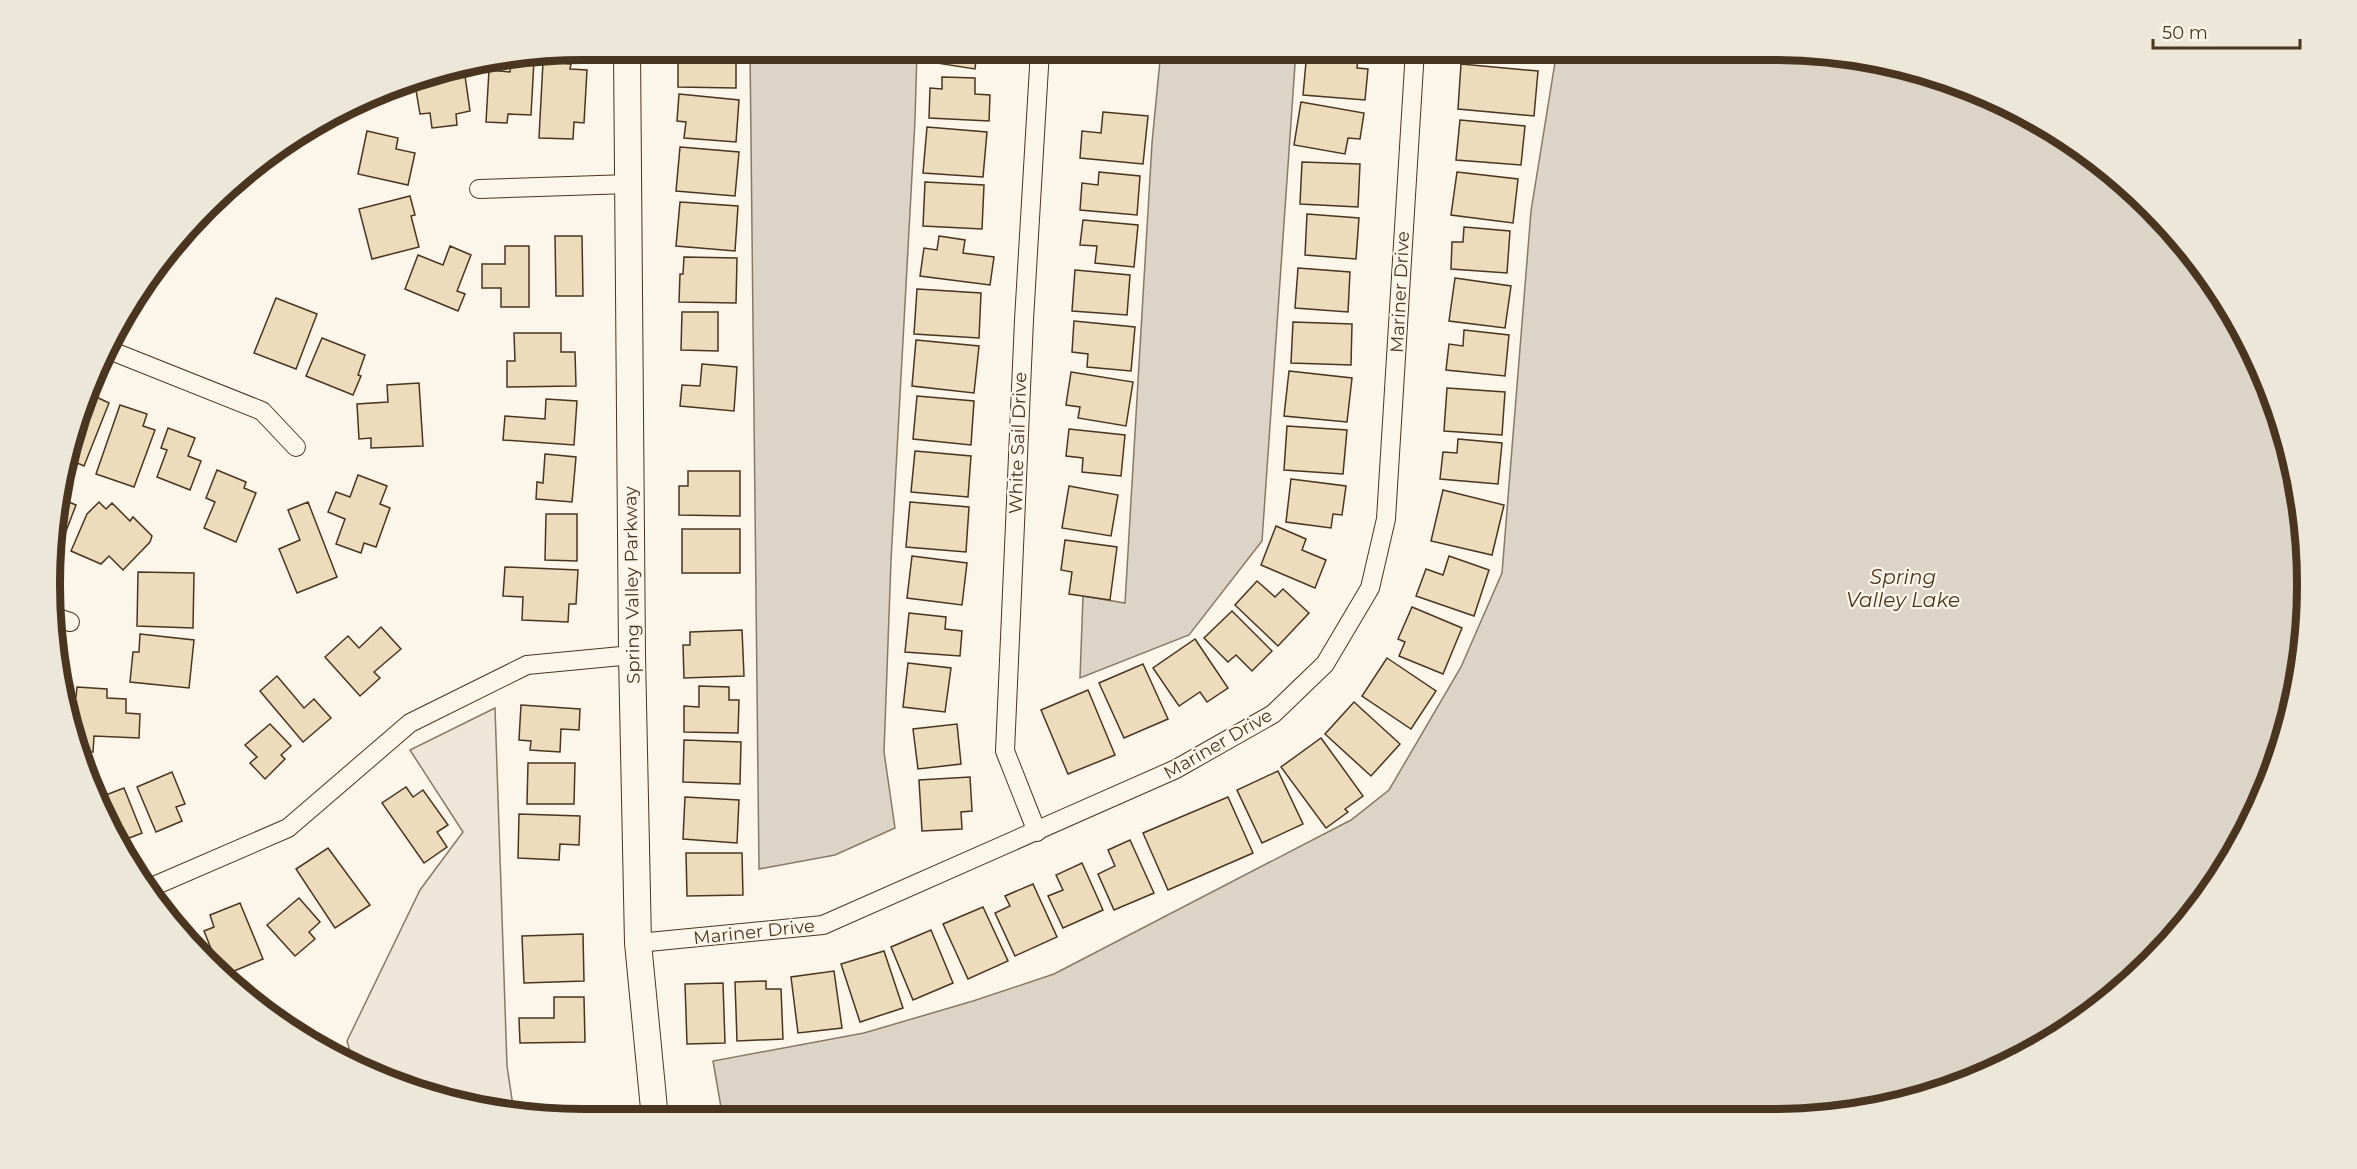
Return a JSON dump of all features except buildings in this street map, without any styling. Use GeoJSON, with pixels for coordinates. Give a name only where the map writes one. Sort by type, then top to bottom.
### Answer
{"type":"FeatureCollection","features":[{"type":"Feature","properties":{"kind":"street","name":"Spring Valley Parkway"},"geometry":{"type":"LineString","coordinates":[[627,60],[632,655],[638,943],[654,1109]]}},
{"type":"Feature","properties":{"kind":"street","name":"White Sail Drive"},"geometry":{"type":"LineString","coordinates":[[1038,832],[1005,751],[1024,320],[1039,60]]}},
{"type":"Feature","properties":{"kind":"street","name":"Mariner Drive"},"geometry":{"type":"LineString","coordinates":[[638,943],[823,925],[1038,832],[1176,769],[1273,714],[1325,664],[1370,588],[1386,519],[1413,60]]}},
{"type":"Feature","properties":{"kind":"street"},"geometry":{"type":"LineString","coordinates":[[479,189],[629,184]]}},
{"type":"Feature","properties":{"kind":"street"},"geometry":{"type":"LineString","coordinates":[[114,352],[262,411],[296,447]]}},
{"type":"Feature","properties":{"kind":"street"},"geometry":{"type":"LineString","coordinates":[[155,886],[288,828],[410,723],[526,665],[632,655]]}},
{"type":"Feature","properties":{"kind":"shaded area"},"geometry":{"type":"Polygon","coordinates":[[[495,708],[507,1066],[513,1104],[482,1099],[416,1081],[351,1054],[347,1041],[420,890],[463,832],[410,750],[495,708]]]}},
{"type":"Feature","properties":{"kind":"water"},"geometry":{"type":"Polygon","coordinates":[[[750,60],[917,60],[891,561],[884,752],[895,828],[835,855],[759,869],[750,60]]]}},
{"type":"Feature","properties":{"kind":"water"},"geometry":{"type":"Polygon","coordinates":[[[1160,60],[1295,60],[1262,541],[1189,635],[1080,678],[1083,596],[1125,603],[1152,143],[1160,60]]]}},
{"type":"Feature","properties":{"kind":"water","name":"Spring Valley Lake"},"geometry":{"type":"Polygon","coordinates":[[[1555,60],[1807,61],[1841,64],[1908,78],[1973,100],[2004,114],[2035,130],[2092,168],[2118,190],[2167,239],[2189,265],[2227,322],[2257,384],[2269,416],[2287,482],[2293,516],[2297,584],[2293,653],[2287,687],[2269,753],[2257,785],[2227,847],[2209,876],[2167,930],[2118,979],[2092,1001],[2035,1039],[1973,1069],[1941,1081],[1875,1099],[1841,1105],[1772,1109],[721,1109],[713,1061],[864,1033],[1054,974],[1351,820],[1389,790],[1461,667],[1502,573],[1531,211],[1555,60]]]}}]}
